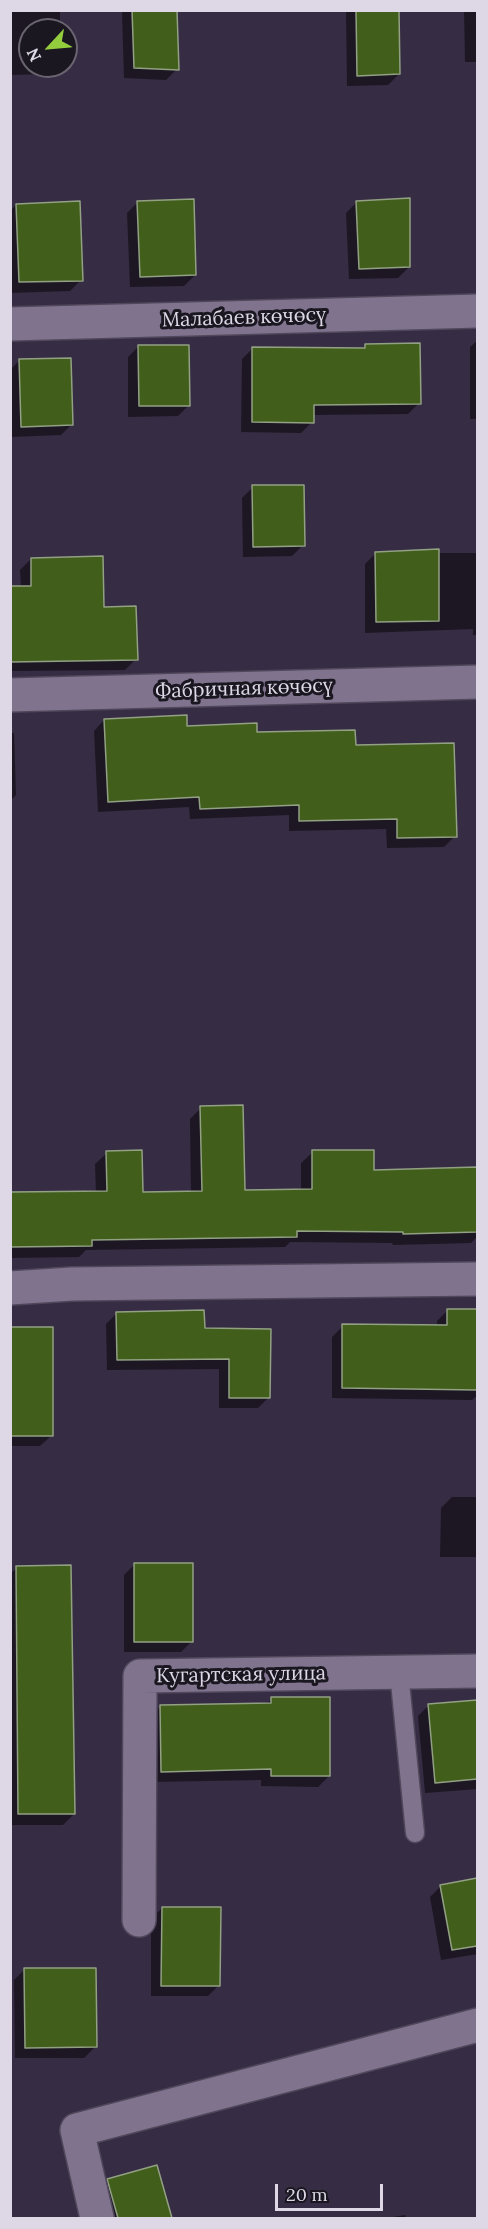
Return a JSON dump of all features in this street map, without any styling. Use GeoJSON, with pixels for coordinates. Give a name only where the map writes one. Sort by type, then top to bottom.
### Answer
{"type":"FeatureCollection","features":[{"type":"Feature","properties":{"kind":"street","name":"Малабаев көчөсү"},"geometry":{"type":"LineString","coordinates":[[10,324],[477,311]]}},
{"type":"Feature","properties":{"kind":"street","name":"Фабричная көчөсү"},"geometry":{"type":"LineString","coordinates":[[10,695],[477,682]]}},
{"type":"Feature","properties":{"kind":"street"},"geometry":{"type":"LineString","coordinates":[[10,1288],[72,1284],[477,1279]]}},
{"type":"Feature","properties":{"kind":"street","name":"Кугартская улица"},"geometry":{"type":"LineString","coordinates":[[139,1920],[140,1676],[477,1671]]}},
{"type":"Feature","properties":{"kind":"street"},"geometry":{"type":"LineString","coordinates":[[97,2218],[77,2130],[477,2025]]}},
{"type":"Feature","properties":{"kind":"lane"},"geometry":{"type":"LineString","coordinates":[[399,1672],[415,1833]]}},
{"type":"Feature","properties":{"kind":"building"},"geometry":{"type":"Polygon","coordinates":[[[132,10],[177,10],[179,70],[134,68],[132,10]]]}},
{"type":"Feature","properties":{"kind":"building"},"geometry":{"type":"Polygon","coordinates":[[[356,10],[399,10],[400,74],[357,76],[356,10]]]}},
{"type":"Feature","properties":{"kind":"building"},"geometry":{"type":"Polygon","coordinates":[[[410,198],[410,267],[359,269],[356,201],[410,198]]]}},
{"type":"Feature","properties":{"kind":"building"},"geometry":{"type":"Polygon","coordinates":[[[194,199],[196,275],[140,277],[137,201],[194,199]]]}},
{"type":"Feature","properties":{"kind":"building"},"geometry":{"type":"Polygon","coordinates":[[[80,201],[83,281],[19,282],[16,204],[80,201]]]}},
{"type":"Feature","properties":{"kind":"building"},"geometry":{"type":"Polygon","coordinates":[[[420,343],[421,404],[314,405],[314,423],[252,422],[252,347],[365,348],[365,344],[420,343]]]}},
{"type":"Feature","properties":{"kind":"building"},"geometry":{"type":"Polygon","coordinates":[[[138,345],[189,345],[190,406],[139,406],[138,345]]]}},
{"type":"Feature","properties":{"kind":"building"},"geometry":{"type":"Polygon","coordinates":[[[71,358],[73,425],[21,427],[19,359],[71,358]]]}},
{"type":"Feature","properties":{"kind":"building"},"geometry":{"type":"Polygon","coordinates":[[[252,485],[304,485],[305,546],[253,547],[252,485]]]}},
{"type":"Feature","properties":{"kind":"building"},"geometry":{"type":"Polygon","coordinates":[[[439,549],[439,621],[376,622],[375,552],[439,549]]]}},
{"type":"Feature","properties":{"kind":"building"},"geometry":{"type":"Polygon","coordinates":[[[103,556],[104,607],[136,606],[138,660],[10,662],[10,586],[31,586],[31,558],[103,556]]]}},
{"type":"Feature","properties":{"kind":"building"},"geometry":{"type":"Polygon","coordinates":[[[187,715],[187,726],[257,723],[257,732],[355,730],[356,745],[454,743],[457,837],[397,838],[397,819],[299,821],[299,805],[200,809],[199,797],[108,802],[104,719],[187,715]]]}},
{"type":"Feature","properties":{"kind":"building"},"geometry":{"type":"Polygon","coordinates":[[[243,1105],[245,1190],[312,1189],[312,1150],[374,1150],[374,1170],[477,1167],[477,1232],[403,1234],[403,1232],[297,1231],[297,1237],[92,1240],[92,1246],[10,1247],[10,1192],[107,1191],[106,1151],[142,1150],[143,1192],[202,1191],[200,1106],[243,1105]]]}},
{"type":"Feature","properties":{"kind":"building"},"geometry":{"type":"Polygon","coordinates":[[[447,1309],[477,1309],[477,1390],[342,1388],[342,1324],[447,1325],[447,1309]]]}},
{"type":"Feature","properties":{"kind":"building"},"geometry":{"type":"Polygon","coordinates":[[[204,1310],[205,1328],[271,1329],[270,1398],[229,1398],[229,1359],[117,1360],[116,1312],[204,1310]]]}},
{"type":"Feature","properties":{"kind":"building"},"geometry":{"type":"Polygon","coordinates":[[[10,1327],[53,1327],[53,1436],[10,1436],[10,1327]]]}},
{"type":"Feature","properties":{"kind":"building"},"geometry":{"type":"Polygon","coordinates":[[[134,1563],[193,1563],[193,1642],[134,1642],[134,1563]]]}},
{"type":"Feature","properties":{"kind":"building"},"geometry":{"type":"Polygon","coordinates":[[[71,1565],[75,1814],[18,1814],[16,1566],[71,1565]]]}},
{"type":"Feature","properties":{"kind":"building"},"geometry":{"type":"Polygon","coordinates":[[[271,1697],[330,1697],[330,1776],[271,1776],[271,1769],[161,1772],[160,1705],[271,1703],[271,1697]]]}},
{"type":"Feature","properties":{"kind":"building"},"geometry":{"type":"Polygon","coordinates":[[[477,1700],[477,1779],[435,1783],[428,1704],[477,1700]]]}},
{"type":"Feature","properties":{"kind":"building"},"geometry":{"type":"Polygon","coordinates":[[[477,1878],[477,1946],[452,1950],[440,1885],[477,1878]]]}},
{"type":"Feature","properties":{"kind":"building"},"geometry":{"type":"Polygon","coordinates":[[[162,1907],[221,1907],[220,1986],[161,1986],[162,1907]]]}},
{"type":"Feature","properties":{"kind":"building"},"geometry":{"type":"Polygon","coordinates":[[[24,1968],[96,1968],[97,2047],[25,2048],[24,1968]]]}},
{"type":"Feature","properties":{"kind":"building"},"geometry":{"type":"Polygon","coordinates":[[[157,2165],[172,2218],[118,2218],[107,2179],[157,2165]]]}}]}
